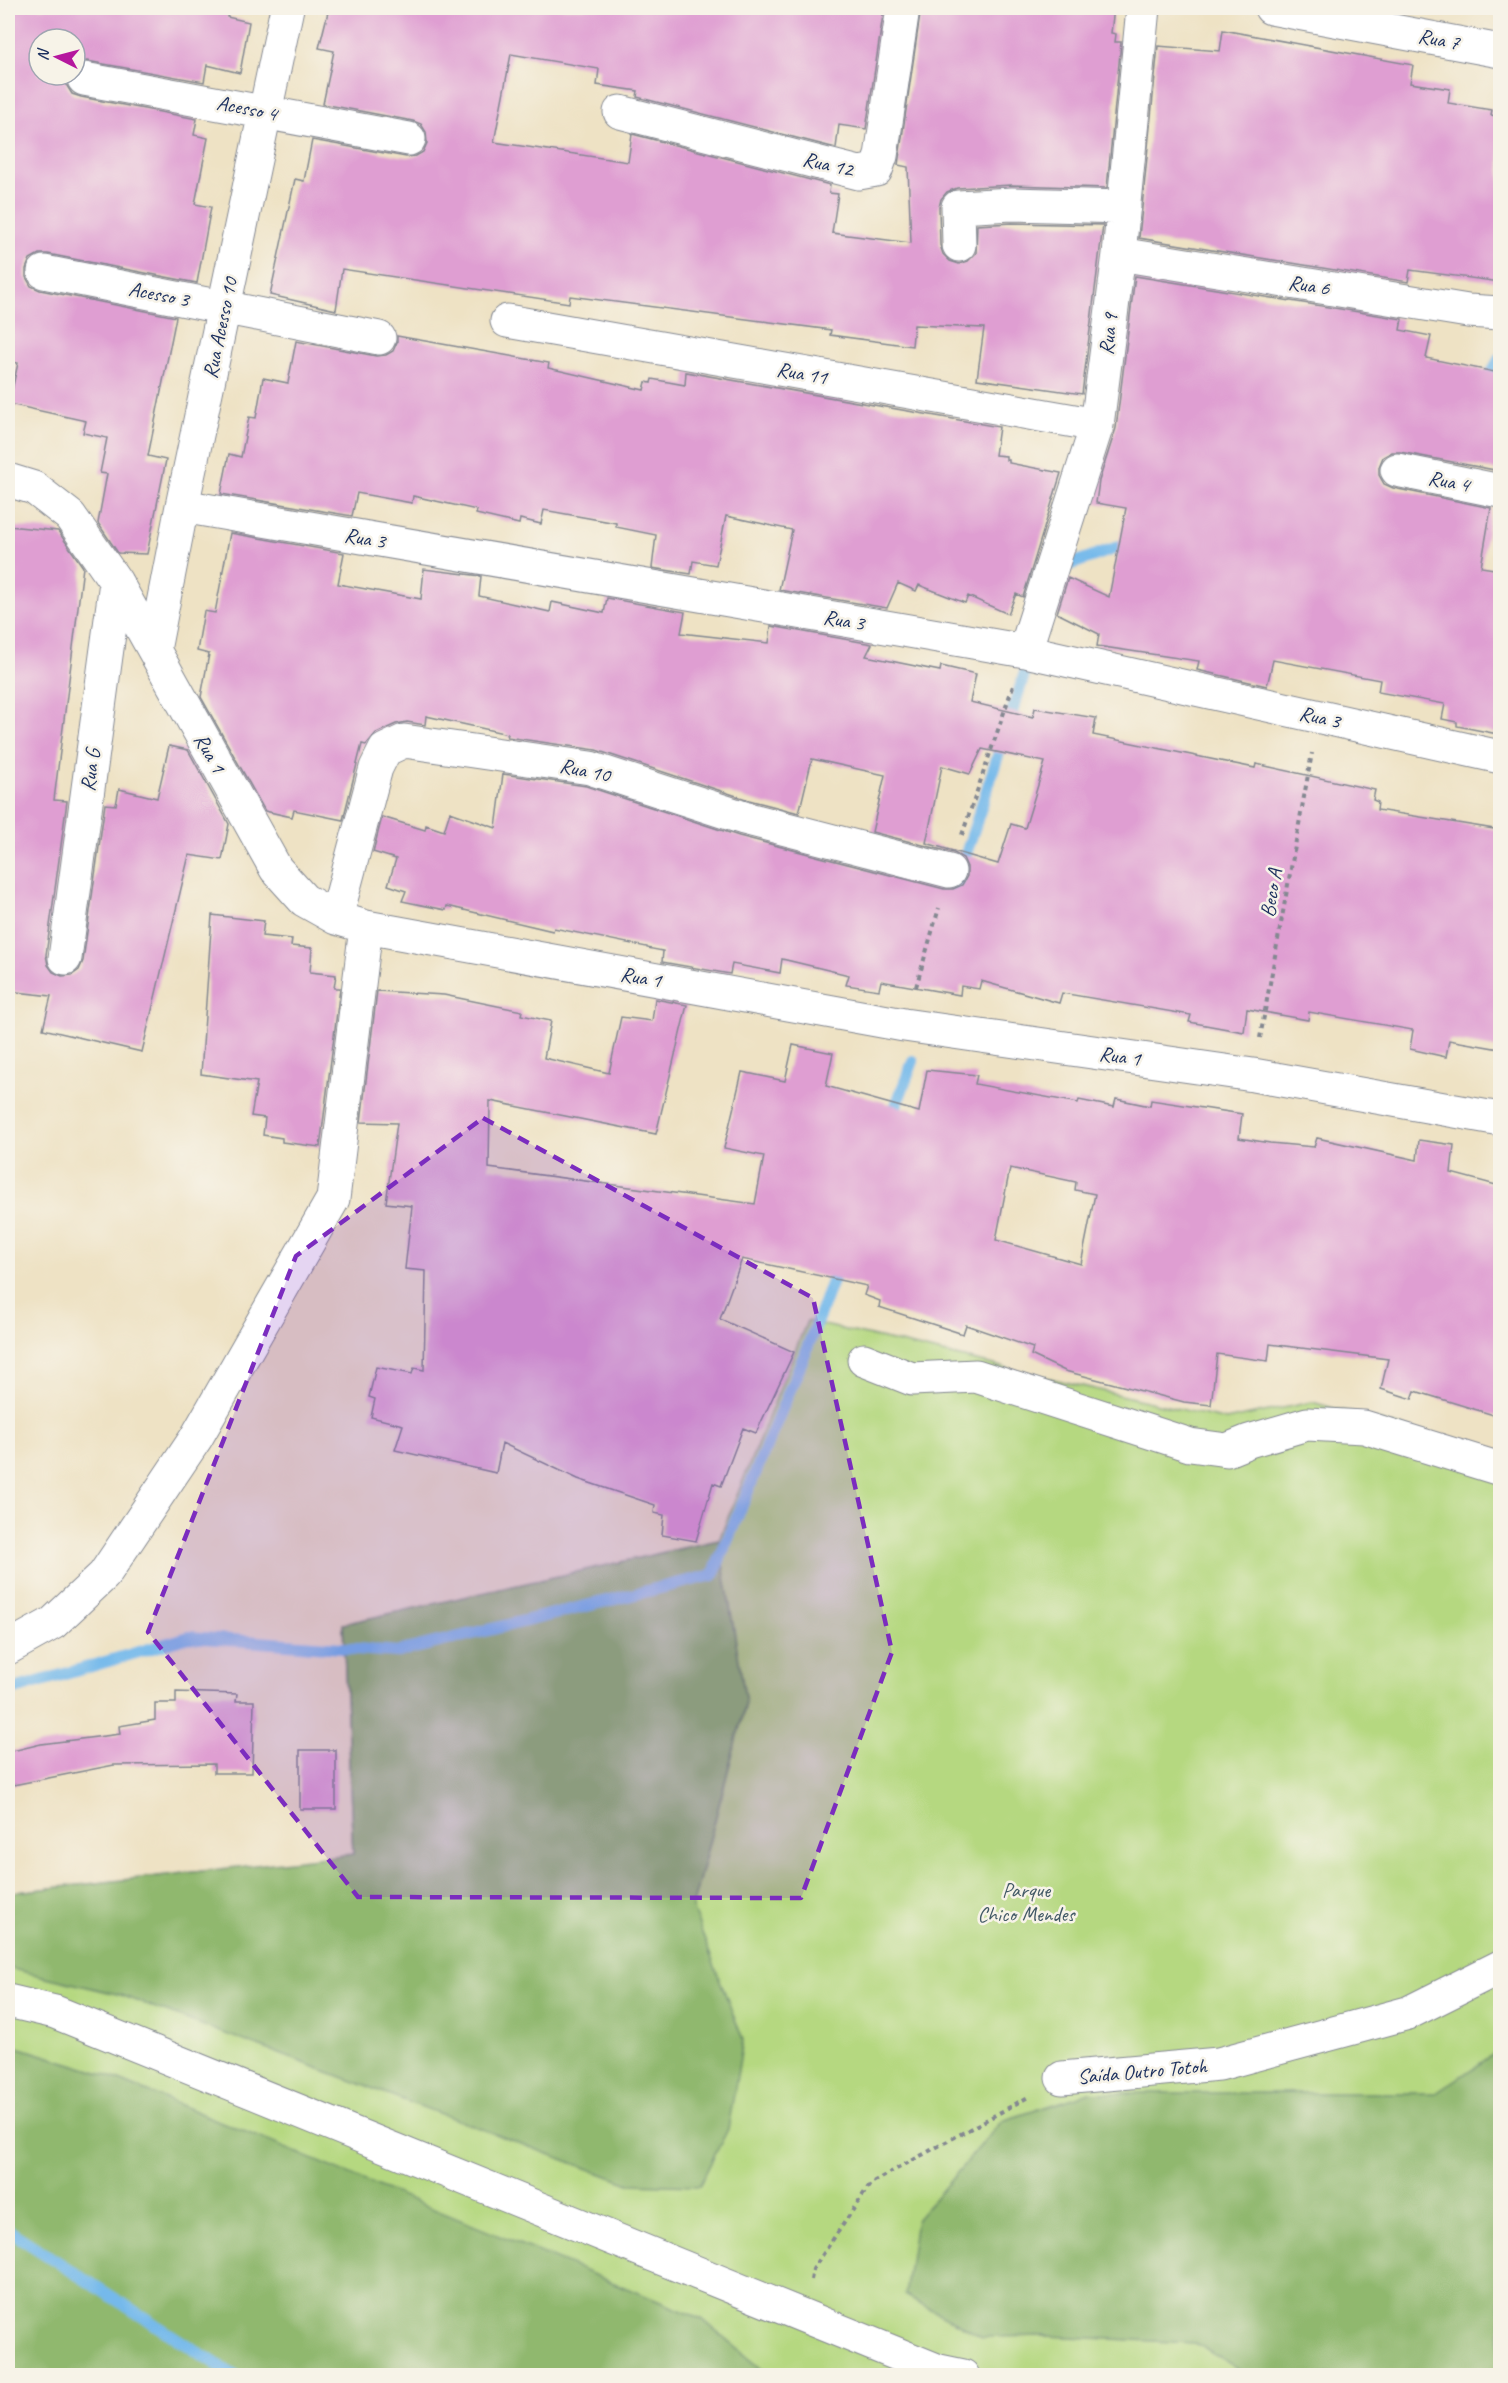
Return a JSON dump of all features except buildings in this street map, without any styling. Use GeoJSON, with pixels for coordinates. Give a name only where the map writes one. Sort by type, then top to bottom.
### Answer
{"type":"FeatureCollection","features":[{"type":"Feature","properties":{"kind":"street","name":"Rua Acesso 10"},"geometry":{"type":"LineString","coordinates":[[154,650],[287,8]]}},
{"type":"Feature","properties":{"kind":"street","name":"Rua 12"},"geometry":{"type":"LineString","coordinates":[[620,112],[859,173],[876,170],[881,156],[903,8]]}},
{"type":"Feature","properties":{"kind":"street","name":"Rua 9"},"geometry":{"type":"LineString","coordinates":[[1025,651],[1097,425],[1119,254],[1143,8]]}},
{"type":"Feature","properties":{"kind":"street","name":"Rua 7"},"geometry":{"type":"LineString","coordinates":[[1270,8],[1500,51]]}},
{"type":"Feature","properties":{"kind":"street","name":"Acesso 4"},"geometry":{"type":"LineString","coordinates":[[87,80],[409,139]]}},
{"type":"Feature","properties":{"kind":"street"},"geometry":{"type":"LineString","coordinates":[[959,245],[958,207],[1012,204],[1124,207]]}},
{"type":"Feature","properties":{"kind":"street","name":"Rua 6"},"geometry":{"type":"LineString","coordinates":[[1119,254],[1468,311],[1500,313]]}},
{"type":"Feature","properties":{"kind":"street","name":"Acesso 3"},"geometry":{"type":"LineString","coordinates":[[44,272],[379,338]]}},
{"type":"Feature","properties":{"kind":"street","name":"Rua 11"},"geometry":{"type":"LineString","coordinates":[[507,321],[1097,425]]}},
{"type":"Feature","properties":{"kind":"street","name":"Rua 4"},"geometry":{"type":"LineString","coordinates":[[1396,470],[1500,491]]}},
{"type":"Feature","properties":{"kind":"street","name":"Rua 1"},"geometry":{"type":"LineString","coordinates":[[8,480],[34,488],[70,516],[116,582],[276,869],[304,900],[351,922],[904,1025],[1253,1075],[1500,1119]]}},
{"type":"Feature","properties":{"kind":"street","name":"Rua 3"},"geometry":{"type":"LineString","coordinates":[[182,506],[1025,651],[1500,757]]}},
{"type":"Feature","properties":{"kind":"street","name":"Rua G"},"geometry":{"type":"LineString","coordinates":[[65,958],[116,582]]}},
{"type":"Feature","properties":{"kind":"street","name":"Rua 10"},"geometry":{"type":"LineString","coordinates":[[8,1648],[53,1623],[104,1575],[196,1438],[333,1199],[351,922],[376,768],[385,750],[404,741],[590,768],[744,818],[949,871]]}},
{"type":"Feature","properties":{"kind":"street"},"geometry":{"type":"LineString","coordinates":[[864,1360],[912,1379],[976,1376],[1190,1445],[1227,1450],[1307,1424],[1364,1427],[1500,1469]]}},
{"type":"Feature","properties":{"kind":"street","name":"Saída Outro Totoh"},"geometry":{"type":"LineString","coordinates":[[1062,2078],[1219,2064],[1408,2013],[1500,1966]]}},
{"type":"Feature","properties":{"kind":"street"},"geometry":{"type":"LineString","coordinates":[[8,2001],[55,2012],[939,2371],[963,2376]]}},
{"type":"Feature","properties":{"kind":"path","name":"Beco A"},"geometry":{"type":"LineString","coordinates":[[1253,1075],[1318,717]]}},
{"type":"Feature","properties":{"kind":"path","name":"Saída Outro Totoh"},"geometry":{"type":"LineString","coordinates":[[804,2316],[813,2269],[871,2183],[1062,2078]]}},
{"type":"Feature","properties":{"kind":"highlighted area"},"geometry":{"type":"Polygon","coordinates":[[[483,1118],[813,1298],[892,1652],[801,1898],[358,1897],[148,1632],[296,1256],[483,1118]]]}},
{"type":"Feature","properties":{"kind":"green space","name":"Parque Chico Mendes"},"geometry":{"type":"Polygon","coordinates":[[[807,1321],[1226,1420],[1312,1402],[1500,1455],[1500,2375],[8,2375],[8,1893],[353,1855],[343,1624],[719,1540],[807,1321]]]}},
{"type":"Feature","properties":{"kind":"green space"},"geometry":{"type":"Polygon","coordinates":[[[719,1540],[746,1703],[692,1907],[743,2040],[728,2129],[699,2186],[629,2184],[121,1995],[8,1968],[8,1893],[353,1854],[343,1624],[719,1540]]]}},
{"type":"Feature","properties":{"kind":"green space"},"geometry":{"type":"Polygon","coordinates":[[[8,2044],[107,2075],[702,2319],[769,2375],[8,2375],[8,2044]]]}},
{"type":"Feature","properties":{"kind":"green space"},"geometry":{"type":"Polygon","coordinates":[[[1500,2050],[1500,2375],[1248,2375],[1195,2343],[1047,2336],[982,2337],[905,2295],[916,2220],[1002,2121],[1089,2093],[1436,2093],[1500,2050]]]}},
{"type":"Feature","properties":{"kind":"waterway"},"geometry":{"type":"LineString","coordinates":[[1484,386],[1500,358]]}},
{"type":"Feature","properties":{"kind":"waterway"},"geometry":{"type":"LineString","coordinates":[[1058,572],[1058,569],[1132,542]]}},
{"type":"Feature","properties":{"kind":"waterway"},"geometry":{"type":"LineString","coordinates":[[950,903],[1031,654]]}},
{"type":"Feature","properties":{"kind":"waterway"},"geometry":{"type":"LineString","coordinates":[[891,1119],[913,1061]]}},
{"type":"Feature","properties":{"kind":"waterway"},"geometry":{"type":"LineString","coordinates":[[8,1691],[189,1637],[398,1652],[713,1575],[806,1351],[838,1265]]}},
{"type":"Feature","properties":{"kind":"waterway"},"geometry":{"type":"LineString","coordinates":[[8,2230],[235,2376]]}}]}
